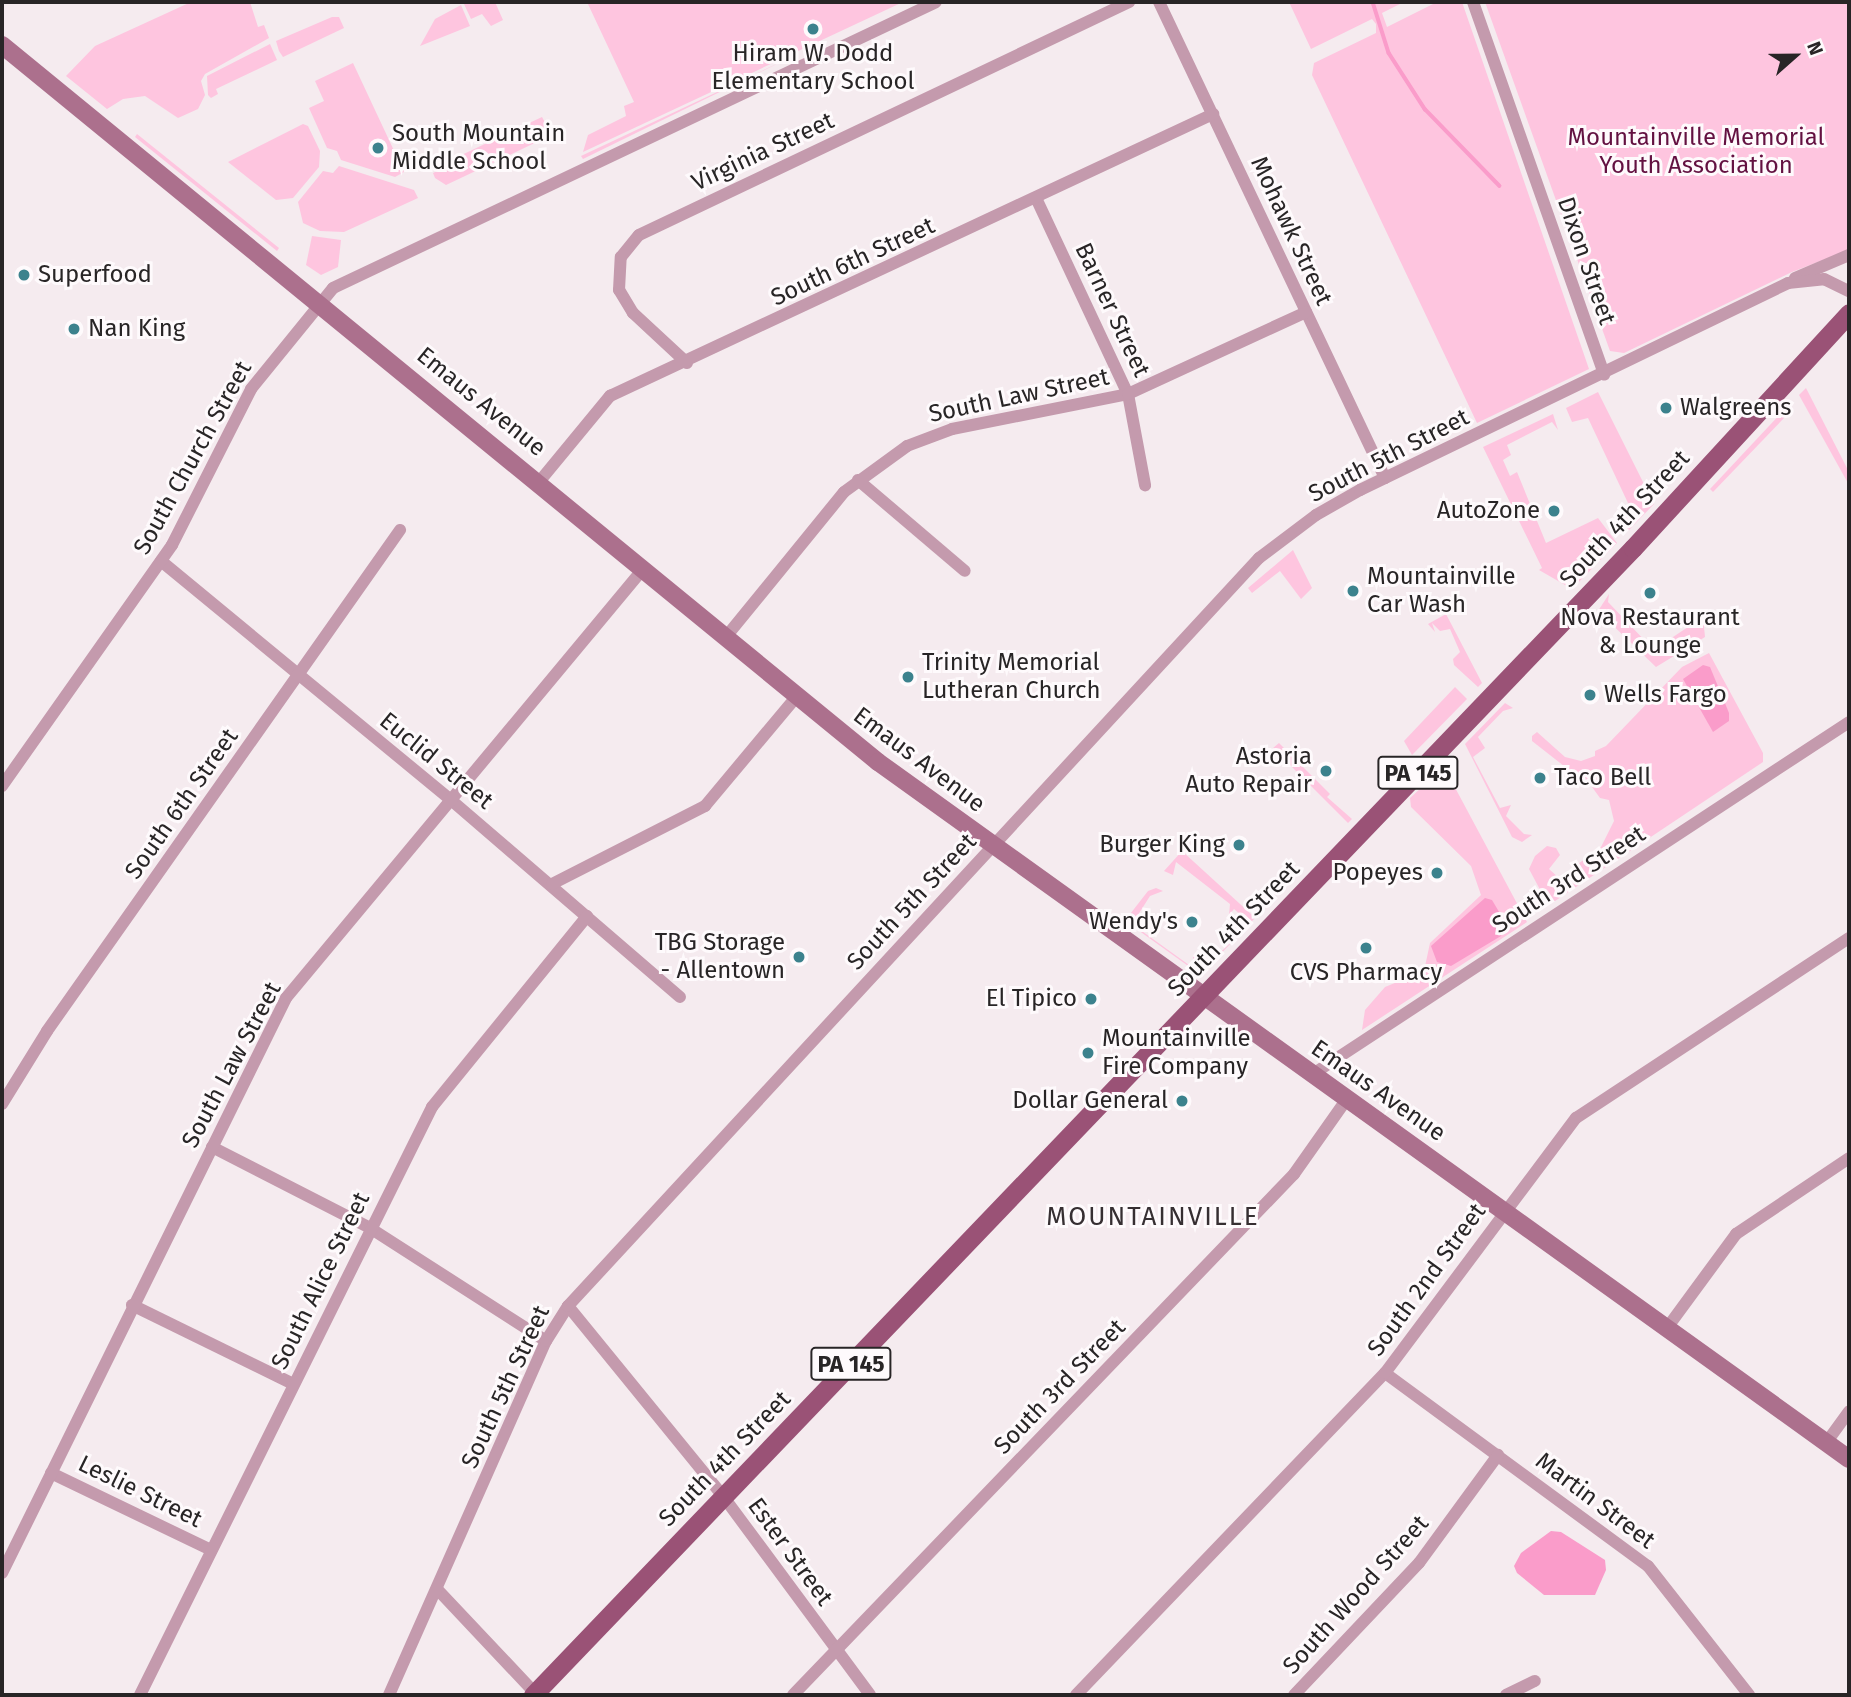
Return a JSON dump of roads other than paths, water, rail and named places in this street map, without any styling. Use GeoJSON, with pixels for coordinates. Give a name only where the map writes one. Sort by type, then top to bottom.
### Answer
{"type":"FeatureCollection","features":[{"type":"Feature","properties":{"kind":"main road","name":"Emaus Avenue"},"geometry":{"type":"LineString","coordinates":[[2,45],[321,303],[796,696],[1202,998],[1849,1459]]}},
{"type":"Feature","properties":{"kind":"main road","name":"South 4th Street"},"geometry":{"type":"LineString","coordinates":[[535,1695],[1633,548],[1849,313]]}},
{"type":"Feature","properties":{"kind":"street","name":"South Church Street"},"geometry":{"type":"LineString","coordinates":[[2,786],[161,561],[196,502],[251,389],[333,288],[936,2]]}},
{"type":"Feature","properties":{"kind":"street","name":"Virginia Street"},"geometry":{"type":"LineString","coordinates":[[687,363],[632,313],[619,290],[621,257],[639,235],[1129,2]]}},
{"type":"Feature","properties":{"kind":"street","name":"Mohawk Street"},"geometry":{"type":"LineString","coordinates":[[1160,2],[1385,478]]}},
{"type":"Feature","properties":{"kind":"street","name":"Dixon Street"},"geometry":{"type":"LineString","coordinates":[[1473,2],[1604,375]]}},
{"type":"Feature","properties":{"kind":"street","name":"South 6th Street"},"geometry":{"type":"LineString","coordinates":[[539,482],[610,396],[687,363],[1213,114]]}},
{"type":"Feature","properties":{"kind":"street","name":"Barner Street"},"geometry":{"type":"LineString","coordinates":[[1036,198],[1128,394],[1144,485]]}},
{"type":"Feature","properties":{"kind":"street","name":"South 5th Street"},"geometry":{"type":"LineString","coordinates":[[389,1695],[546,1341],[568,1306],[1259,558],[1325,509],[1385,478],[1849,255]]}},
{"type":"Feature","properties":{"kind":"street","name":"South 5th Street"},"geometry":{"type":"LineString","coordinates":[[1788,283],[1824,279],[1849,291]]}},
{"type":"Feature","properties":{"kind":"street","name":"South Law Street"},"geometry":{"type":"LineString","coordinates":[[725,638],[858,480],[907,446],[950,429],[1128,394],[1306,312]]}},
{"type":"Feature","properties":{"kind":"street"},"geometry":{"type":"LineString","coordinates":[[858,480],[965,572]]}},
{"type":"Feature","properties":{"kind":"street","name":"South 6th Street"},"geometry":{"type":"LineString","coordinates":[[2,1104],[47,1031],[400,530]]}},
{"type":"Feature","properties":{"kind":"street","name":"Euclid Street"},"geometry":{"type":"LineString","coordinates":[[161,561],[552,884],[680,997]]}},
{"type":"Feature","properties":{"kind":"street","name":"South Law Street"},"geometry":{"type":"LineString","coordinates":[[2,1573],[132,1305],[286,998],[643,569]]}},
{"type":"Feature","properties":{"kind":"street"},"geometry":{"type":"LineString","coordinates":[[552,884],[705,806],[796,696]]}},
{"type":"Feature","properties":{"kind":"street","name":"South 3rd Street"},"geometry":{"type":"LineString","coordinates":[[1312,1074],[1849,722]]}},
{"type":"Feature","properties":{"kind":"street","name":"South Alice Street"},"geometry":{"type":"LineString","coordinates":[[140,1695],[436,1100],[587,916]]}},
{"type":"Feature","properties":{"kind":"street","name":"South 2nd Street"},"geometry":{"type":"LineString","coordinates":[[1076,1695],[1385,1373],[1503,1211],[1576,1118],[1849,938]]}},
{"type":"Feature","properties":{"kind":"street","name":"South 3rd Street"},"geometry":{"type":"LineString","coordinates":[[793,1695],[1294,1174],[1347,1099]]}},
{"type":"Feature","properties":{"kind":"street"},"geometry":{"type":"LineString","coordinates":[[212,1147],[370,1228],[546,1341]]}},
{"type":"Feature","properties":{"kind":"street"},"geometry":{"type":"LineString","coordinates":[[1667,1328],[1736,1234],[1849,1158]]}},
{"type":"Feature","properties":{"kind":"street"},"geometry":{"type":"LineString","coordinates":[[132,1305],[293,1384]]}},
{"type":"Feature","properties":{"kind":"street","name":"Ester Street"},"geometry":{"type":"LineString","coordinates":[[568,1306],[723,1496],[870,1695]]}},
{"type":"Feature","properties":{"kind":"street","name":"Martin Street"},"geometry":{"type":"LineString","coordinates":[[1385,1373],[1648,1566],[1749,1695]]}},
{"type":"Feature","properties":{"kind":"street"},"geometry":{"type":"LineString","coordinates":[[1826,1443],[1849,1411]]}},
{"type":"Feature","properties":{"kind":"street","name":"South Wood Street"},"geometry":{"type":"LineString","coordinates":[[1293,1695],[1419,1563],[1498,1455]]}},
{"type":"Feature","properties":{"kind":"street","name":"Leslie Street"},"geometry":{"type":"LineString","coordinates":[[51,1473],[211,1550]]}},
{"type":"Feature","properties":{"kind":"street"},"geometry":{"type":"LineString","coordinates":[[437,1589],[535,1695]]}},
{"type":"Feature","properties":{"kind":"street"},"geometry":{"type":"LineString","coordinates":[[1506,1695],[1535,1681]]}},
{"type":"Feature","properties":{"kind":"waterway"},"geometry":{"type":"LineString","coordinates":[[1373,2],[1389,53],[1425,109],[1500,186]]}},
{"type":"Feature","properties":{"kind":"place","name":"Hiram W. Dodd Elementary School"},"geometry":{"type":"Point","coordinates":[813,29]}},
{"type":"Feature","properties":{"kind":"place","name":"South Mountain Middle School"},"geometry":{"type":"Point","coordinates":[378,148]}},
{"type":"Feature","properties":{"kind":"place","name":"Superfood"},"geometry":{"type":"Point","coordinates":[24,275]}},
{"type":"Feature","properties":{"kind":"place","name":"Nan King"},"geometry":{"type":"Point","coordinates":[74,329]}},
{"type":"Feature","properties":{"kind":"place","name":"Walgreens"},"geometry":{"type":"Point","coordinates":[1666,408]}},
{"type":"Feature","properties":{"kind":"place","name":"AutoZone"},"geometry":{"type":"Point","coordinates":[1554,511]}},
{"type":"Feature","properties":{"kind":"place","name":"Mountainville Car Wash"},"geometry":{"type":"Point","coordinates":[1353,591]}},
{"type":"Feature","properties":{"kind":"place","name":"Nova Restaurant & Lounge"},"geometry":{"type":"Point","coordinates":[1650,593]}},
{"type":"Feature","properties":{"kind":"place","name":"Trinity Memorial Lutheran Church"},"geometry":{"type":"Point","coordinates":[908,677]}},
{"type":"Feature","properties":{"kind":"place","name":"Wells Fargo"},"geometry":{"type":"Point","coordinates":[1590,695]}},
{"type":"Feature","properties":{"kind":"place","name":"Astoria Auto Repair"},"geometry":{"type":"Point","coordinates":[1326,771]}},
{"type":"Feature","properties":{"kind":"place","name":"Taco Bell"},"geometry":{"type":"Point","coordinates":[1540,778]}},
{"type":"Feature","properties":{"kind":"place","name":"Burger King"},"geometry":{"type":"Point","coordinates":[1239,845]}},
{"type":"Feature","properties":{"kind":"place","name":"Popeyes"},"geometry":{"type":"Point","coordinates":[1437,873]}},
{"type":"Feature","properties":{"kind":"place","name":"Wendy's"},"geometry":{"type":"Point","coordinates":[1192,922]}},
{"type":"Feature","properties":{"kind":"place","name":"CVS Pharmacy"},"geometry":{"type":"Point","coordinates":[1366,948]}},
{"type":"Feature","properties":{"kind":"place","name":"TBG Storage - Allentown"},"geometry":{"type":"Point","coordinates":[799,957]}},
{"type":"Feature","properties":{"kind":"place","name":"El Tipico"},"geometry":{"type":"Point","coordinates":[1091,999]}},
{"type":"Feature","properties":{"kind":"place","name":"Mountainville Fire Company"},"geometry":{"type":"Point","coordinates":[1088,1053]}},
{"type":"Feature","properties":{"kind":"place","name":"Dollar General"},"geometry":{"type":"Point","coordinates":[1182,1101]}},
{"type":"Feature","properties":{"kind":"district","name":"MOUNTAINVILLE"},"geometry":{"type":"Point","coordinates":[1153,1217]}},
{"type":"Feature","properties":{"kind":"park label","name":"Mountainville Memorial Youth Association"},"geometry":{"type":"Point","coordinates":[1696,152]}}]}
